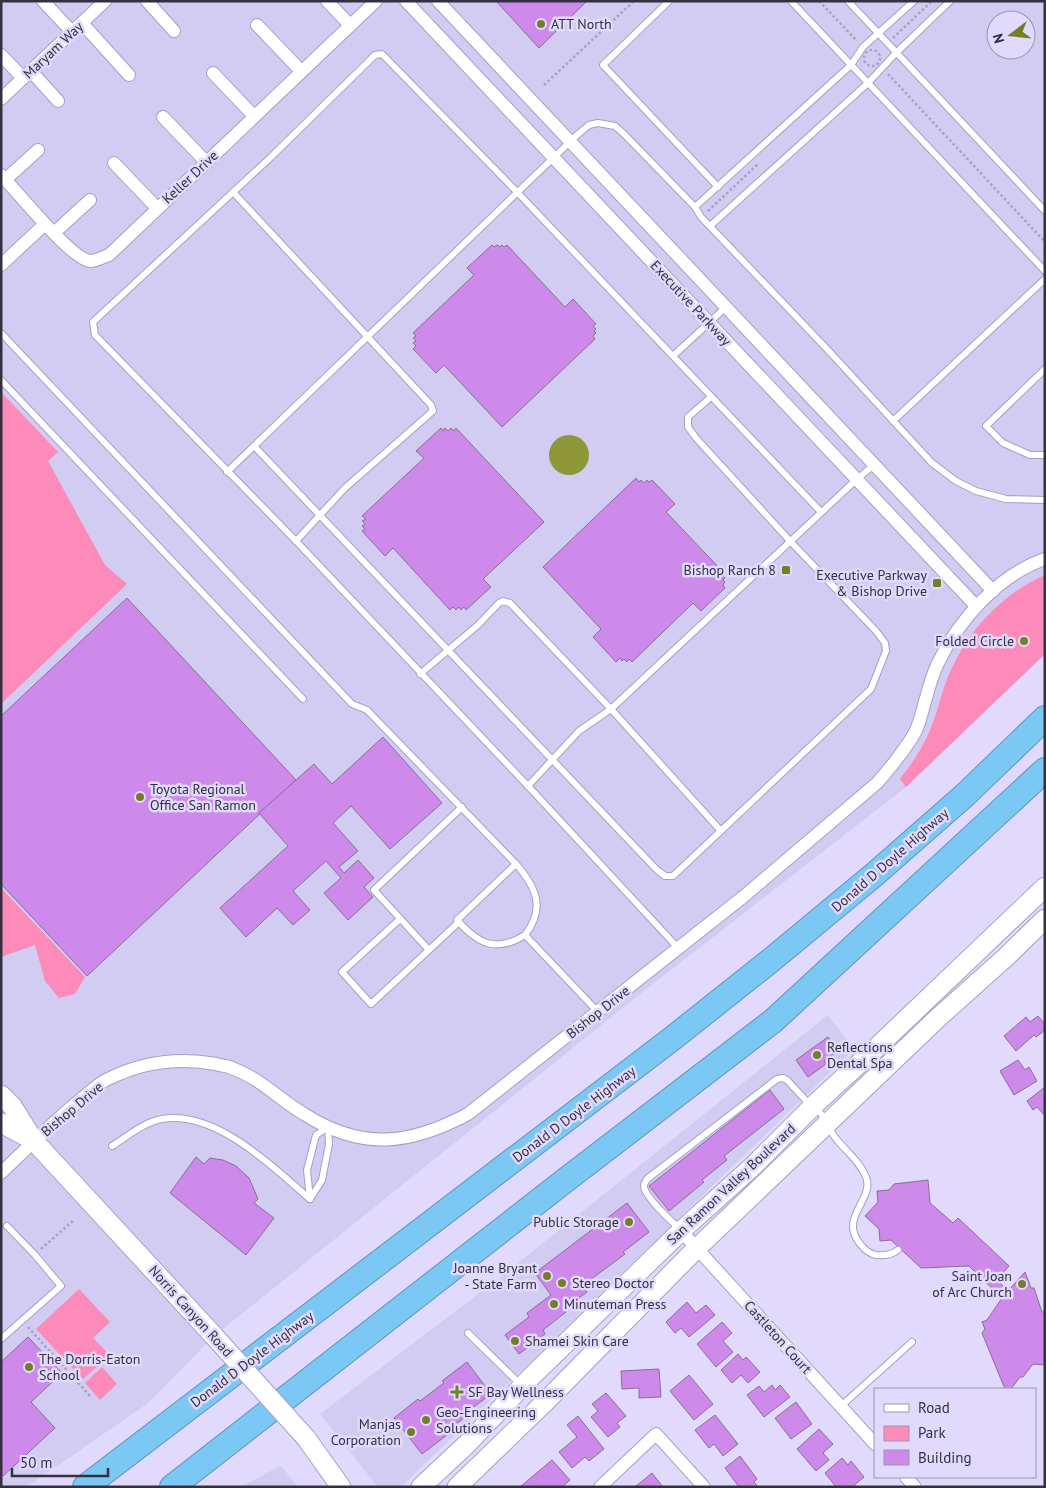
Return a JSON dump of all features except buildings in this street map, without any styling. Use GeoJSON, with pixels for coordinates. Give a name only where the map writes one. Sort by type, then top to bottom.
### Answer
{"type":"FeatureCollection","features":[{"type":"Feature","properties":{"kind":"highway","name":"Donald D Doyle Highway"},"geometry":{"type":"LineString","coordinates":[[85,1487],[674,1038],[875,874],[957,801],[1045,718]]}},
{"type":"Feature","properties":{"kind":"highway"},"geometry":{"type":"LineString","coordinates":[[172,1487],[567,1179],[774,1021],[1045,770]]}},
{"type":"Feature","properties":{"kind":"main road","name":"San Ramon Valley Boulevard"},"geometry":{"type":"LineString","coordinates":[[421,1487],[467,1444],[522,1386],[681,1231],[752,1167],[1045,887]]}},
{"type":"Feature","properties":{"kind":"main road","name":"San Ramon Valley Boulevard"},"geometry":{"type":"LineString","coordinates":[[457,1487],[544,1403],[697,1248],[1045,919]]}},
{"type":"Feature","properties":{"kind":"main road","name":"Norris Canyon Road"},"geometry":{"type":"LineString","coordinates":[[1,1095],[12,1106],[34,1141],[306,1438],[341,1487]]}},
{"type":"Feature","properties":{"kind":"main road","name":"Norris Canyon Road"},"geometry":{"type":"LineString","coordinates":[[1,1123],[34,1141]]}},
{"type":"Feature","properties":{"kind":"street"},"geometry":{"type":"LineString","coordinates":[[43,1],[72,32]]}},
{"type":"Feature","properties":{"kind":"street","name":"Maryam Way"},"geometry":{"type":"LineString","coordinates":[[1,99],[105,1]]}},
{"type":"Feature","properties":{"kind":"street"},"geometry":{"type":"LineString","coordinates":[[147,1],[174,31]]}},
{"type":"Feature","properties":{"kind":"street"},"geometry":{"type":"LineString","coordinates":[[327,1],[350,25]]}},
{"type":"Feature","properties":{"kind":"street","name":"Keller Drive"},"geometry":{"type":"LineString","coordinates":[[4,177],[45,224],[81,256],[89,261],[109,255],[376,1]]}},
{"type":"Feature","properties":{"kind":"street","name":"Executive Parkway"},"geometry":{"type":"LineString","coordinates":[[406,1],[976,606]]}},
{"type":"Feature","properties":{"kind":"street","name":"Executive Parkway"},"geometry":{"type":"LineString","coordinates":[[438,1],[993,591]]}},
{"type":"Feature","properties":{"kind":"street"},"geometry":{"type":"LineString","coordinates":[[82,23],[129,75]]}},
{"type":"Feature","properties":{"kind":"street"},"geometry":{"type":"LineString","coordinates":[[257,25],[301,71]]}},
{"type":"Feature","properties":{"kind":"street"},"geometry":{"type":"LineString","coordinates":[[1,55],[27,74],[58,102]]}},
{"type":"Feature","properties":{"kind":"street"},"geometry":{"type":"LineString","coordinates":[[213,73],[254,116]]}},
{"type":"Feature","properties":{"kind":"street"},"geometry":{"type":"LineString","coordinates":[[163,117],[206,162]]}},
{"type":"Feature","properties":{"kind":"street"},"geometry":{"type":"LineString","coordinates":[[4,177],[38,150]]}},
{"type":"Feature","properties":{"kind":"street"},"geometry":{"type":"LineString","coordinates":[[114,163],[157,208]]}},
{"type":"Feature","properties":{"kind":"street"},"geometry":{"type":"LineString","coordinates":[[54,233],[90,200]]}},
{"type":"Feature","properties":{"kind":"street"},"geometry":{"type":"LineString","coordinates":[[1,265],[45,224]]}},
{"type":"Feature","properties":{"kind":"street","name":"Bishop Drive"},"geometry":{"type":"LineString","coordinates":[[1,1172],[104,1081],[132,1068],[169,1061],[195,1062],[233,1068],[260,1082],[304,1114],[328,1127],[355,1137],[373,1140],[412,1137],[432,1132],[468,1114],[679,949],[807,843],[886,773],[916,730],[937,664],[951,640],[976,606],[1017,573],[1045,559]]}},
{"type":"Feature","properties":{"kind":"street","name":"Castleton Court"},"geometry":{"type":"LineString","coordinates":[[681,1231],[874,1443]]}},
{"type":"Feature","properties":{"kind":"street"},"geometry":{"type":"LineString","coordinates":[[600,1487],[656,1434],[704,1487]]}},
{"type":"Feature","properties":{"kind":"lane"},"geometry":{"type":"LineString","coordinates":[[669,1],[603,65],[718,187]]}},
{"type":"Feature","properties":{"kind":"lane"},"geometry":{"type":"LineString","coordinates":[[791,1],[1045,271]]}},
{"type":"Feature","properties":{"kind":"lane"},"geometry":{"type":"LineString","coordinates":[[848,1],[1045,211]]}},
{"type":"Feature","properties":{"kind":"lane"},"geometry":{"type":"LineString","coordinates":[[695,207],[851,65],[879,34],[914,1]]}},
{"type":"Feature","properties":{"kind":"lane"},"geometry":{"type":"LineString","coordinates":[[710,226],[868,84],[880,66],[950,1]]}},
{"type":"Feature","properties":{"kind":"lane"},"geometry":{"type":"LineString","coordinates":[[679,949],[296,541],[96,335],[93,322],[233,192],[375,55],[382,54],[518,193],[821,512]]}},
{"type":"Feature","properties":{"kind":"lane"},"geometry":{"type":"LineString","coordinates":[[228,472],[571,141],[589,125],[598,123],[615,126],[624,134],[695,207],[701,217],[932,463],[956,481],[976,491],[1006,499],[1045,500]]}},
{"type":"Feature","properties":{"kind":"lane"},"geometry":{"type":"LineString","coordinates":[[233,192],[431,405],[433,411],[364,471],[320,514],[296,541]]}},
{"type":"Feature","properties":{"kind":"lane"},"geometry":{"type":"LineString","coordinates":[[893,421],[1045,279]]}},
{"type":"Feature","properties":{"kind":"lane"},"geometry":{"type":"LineString","coordinates":[[673,356],[726,307]]}},
{"type":"Feature","properties":{"kind":"lane"},"geometry":{"type":"LineString","coordinates":[[1,333],[352,704],[367,710],[529,879],[536,898],[535,918],[525,935],[508,943],[486,944],[475,938],[459,922]]}},
{"type":"Feature","properties":{"kind":"lane"},"geometry":{"type":"LineString","coordinates":[[1045,369],[986,426],[1003,443],[1030,455],[1045,455]]}},
{"type":"Feature","properties":{"kind":"lane"},"geometry":{"type":"LineString","coordinates":[[1,380],[303,699]]}},
{"type":"Feature","properties":{"kind":"lane"},"geometry":{"type":"LineString","coordinates":[[254,446],[664,876],[672,876],[871,690],[886,651],[885,643],[876,631],[790,541],[688,427],[688,418],[712,397]]}},
{"type":"Feature","properties":{"kind":"lane"},"geometry":{"type":"LineString","coordinates":[[528,786],[579,731],[611,709],[874,464]]}},
{"type":"Feature","properties":{"kind":"lane"},"geometry":{"type":"LineString","coordinates":[[420,674],[478,625],[499,603],[503,601],[510,603],[611,709],[721,830]]}},
{"type":"Feature","properties":{"kind":"lane"},"geometry":{"type":"LineString","coordinates":[[428,949],[374,890],[462,807]]}},
{"type":"Feature","properties":{"kind":"lane"},"geometry":{"type":"LineString","coordinates":[[400,919],[342,972],[370,1004],[459,922],[457,920],[516,864]]}},
{"type":"Feature","properties":{"kind":"lane"},"geometry":{"type":"LineString","coordinates":[[525,935],[598,1012]]}},
{"type":"Feature","properties":{"kind":"lane"},"geometry":{"type":"LineString","coordinates":[[681,1231],[659,1209],[645,1190],[646,1179],[777,1079],[783,1078],[814,1106],[828,1124],[836,1140],[860,1165],[867,1180],[867,1189],[855,1213],[852,1228],[858,1241],[865,1250],[873,1255],[885,1255],[898,1250]]}},
{"type":"Feature","properties":{"kind":"lane"},"geometry":{"type":"LineString","coordinates":[[112,1146],[145,1124],[163,1119],[183,1119],[206,1124],[227,1134],[258,1155],[310,1199]]}},
{"type":"Feature","properties":{"kind":"lane"},"geometry":{"type":"LineString","coordinates":[[310,1199],[322,1180],[329,1144],[328,1127]]}},
{"type":"Feature","properties":{"kind":"lane"},"geometry":{"type":"LineString","coordinates":[[310,1199],[307,1170],[316,1135],[328,1127]]}},
{"type":"Feature","properties":{"kind":"lane"},"geometry":{"type":"LineString","coordinates":[[1,1339],[61,1286],[7,1226]]}},
{"type":"Feature","properties":{"kind":"lane"},"geometry":{"type":"LineString","coordinates":[[468,1333],[522,1386]]}},
{"type":"Feature","properties":{"kind":"lane"},"geometry":{"type":"LineString","coordinates":[[840,1407],[912,1342]]}},
{"type":"Feature","properties":{"kind":"path"},"geometry":{"type":"LineString","coordinates":[[544,85],[634,1]]}},
{"type":"Feature","properties":{"kind":"path"},"geometry":{"type":"LineString","coordinates":[[819,1],[865,49],[872,49],[878,52],[880,66],[1045,242]]}},
{"type":"Feature","properties":{"kind":"path"},"geometry":{"type":"LineString","coordinates":[[878,52],[932,1]]}},
{"type":"Feature","properties":{"kind":"path"},"geometry":{"type":"LineString","coordinates":[[865,49],[866,63],[870,66],[880,66]]}},
{"type":"Feature","properties":{"kind":"path"},"geometry":{"type":"LineString","coordinates":[[35,1255],[74,1220]]}},
{"type":"Feature","properties":{"kind":"path"},"geometry":{"type":"LineString","coordinates":[[22,1321],[90,1396]]}},
{"type":"Feature","properties":{"kind":"shaded area"},"geometry":{"type":"Polygon","coordinates":[[[1,1],[1045,1],[1045,654],[906,787],[645,990],[214,1336],[148,1403],[27,1487],[1,1487],[1,1]]]}},
{"type":"Feature","properties":{"kind":"shaded area"},"geometry":{"type":"Polygon","coordinates":[[[565,435],[573,435],[580,438],[586,444],[589,455],[586,466],[580,472],[573,475],[565,475],[558,472],[552,466],[549,459],[549,451],[552,444],[558,438],[565,435]]]}},
{"type":"Feature","properties":{"kind":"shaded area"},"geometry":{"type":"Polygon","coordinates":[[[828,1015],[854,1049],[401,1487],[378,1487],[320,1414],[498,1279],[828,1015]]]}},
{"type":"Feature","properties":{"kind":"shaded area"},"geometry":{"type":"Polygon","coordinates":[[[280,1466],[298,1487],[241,1487],[280,1466]]]}},
{"type":"Feature","properties":{"kind":"green space"},"geometry":{"type":"Polygon","coordinates":[[[1,392],[58,452],[48,461],[105,565],[127,584],[1,704],[1,392]]]}},
{"type":"Feature","properties":{"kind":"green space"},"geometry":{"type":"Polygon","coordinates":[[[1045,575],[1045,654],[906,787],[900,779],[927,737],[946,682],[962,648],[998,606],[1012,594],[1045,575]]]}},
{"type":"Feature","properties":{"kind":"green space"},"geometry":{"type":"Polygon","coordinates":[[[1,888],[85,977],[75,994],[59,998],[45,981],[35,945],[1,957],[1,888]]]}},
{"type":"Feature","properties":{"kind":"green space"},"geometry":{"type":"Polygon","coordinates":[[[79,1289],[110,1322],[93,1338],[110,1355],[83,1379],[36,1329],[79,1289]]]}},
{"type":"Feature","properties":{"kind":"green space"},"geometry":{"type":"Polygon","coordinates":[[[102,1367],[117,1384],[100,1400],[85,1383],[102,1367]]]}},
{"type":"Feature","properties":{"kind":"place","name":"ATT North"},"geometry":{"type":"Point","coordinates":[541,24]}},
{"type":"Feature","properties":{"kind":"place","name":"Bishop Ranch 8"},"geometry":{"type":"Point","coordinates":[786,570]}},
{"type":"Feature","properties":{"kind":"place","name":"Executive Parkway & Bishop Drive"},"geometry":{"type":"Point","coordinates":[937,583]}},
{"type":"Feature","properties":{"kind":"place","name":"Folded Circle"},"geometry":{"type":"Point","coordinates":[1024,641]}},
{"type":"Feature","properties":{"kind":"place","name":"Toyota Regional Office San Ramon"},"geometry":{"type":"Point","coordinates":[140,797]}},
{"type":"Feature","properties":{"kind":"place","name":"Reflections Dental Spa"},"geometry":{"type":"Point","coordinates":[817,1055]}},
{"type":"Feature","properties":{"kind":"place","name":"Public Storage"},"geometry":{"type":"Point","coordinates":[629,1222]}},
{"type":"Feature","properties":{"kind":"place","name":"Joanne Bryant - State Farm"},"geometry":{"type":"Point","coordinates":[547,1276]}},
{"type":"Feature","properties":{"kind":"place","name":"Stereo Doctor"},"geometry":{"type":"Point","coordinates":[562,1283]}},
{"type":"Feature","properties":{"kind":"place","name":"Saint Joan of Arc Church"},"geometry":{"type":"Point","coordinates":[1022,1284]}},
{"type":"Feature","properties":{"kind":"place","name":"Minuteman Press"},"geometry":{"type":"Point","coordinates":[554,1304]}},
{"type":"Feature","properties":{"kind":"place","name":"Shamei Skin Care"},"geometry":{"type":"Point","coordinates":[515,1341]}},
{"type":"Feature","properties":{"kind":"place","name":"The Dorris-Eaton School"},"geometry":{"type":"Point","coordinates":[29,1367]}},
{"type":"Feature","properties":{"kind":"place","name":"SF Bay Wellness"},"geometry":{"type":"Point","coordinates":[457,1392]}},
{"type":"Feature","properties":{"kind":"place","name":"Geo-Engineering Solutions"},"geometry":{"type":"Point","coordinates":[426,1420]}},
{"type":"Feature","properties":{"kind":"place","name":"Manjas Corporation"},"geometry":{"type":"Point","coordinates":[411,1432]}}]}
